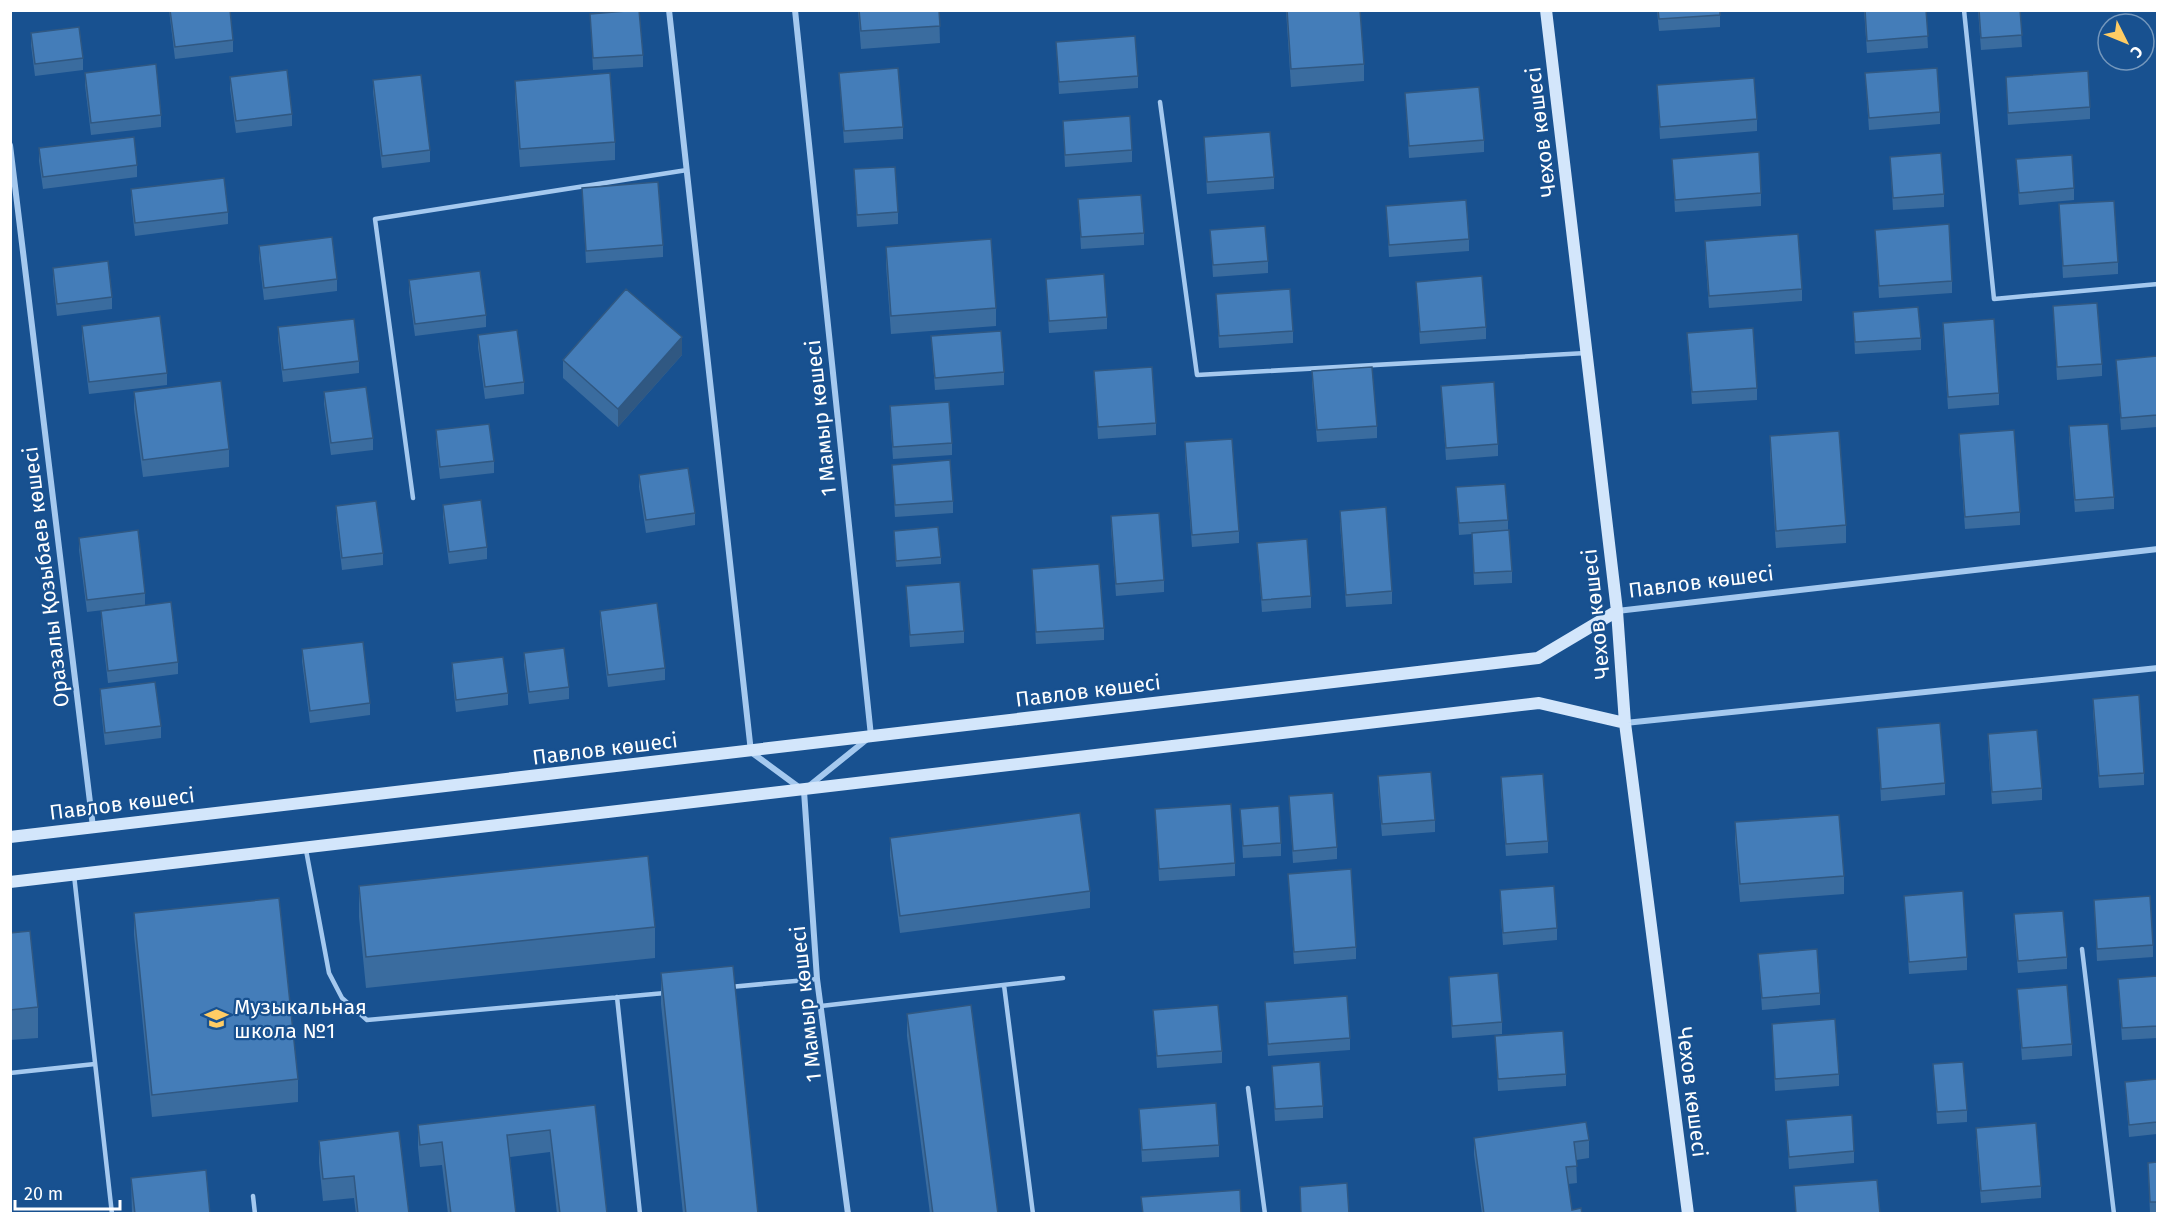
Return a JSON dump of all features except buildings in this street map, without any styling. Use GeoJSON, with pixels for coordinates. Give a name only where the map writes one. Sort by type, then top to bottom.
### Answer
{"type":"FeatureCollection","features":[{"type":"Feature","properties":{"kind":"street"},"geometry":{"type":"LineString","coordinates":[[669,10],[751,752],[804,791]]}},
{"type":"Feature","properties":{"kind":"street","name":"1 Мамыр көшесі"},"geometry":{"type":"LineString","coordinates":[[795,10],[871,736]]}},
{"type":"Feature","properties":{"kind":"street","name":"Чехов көшесі"},"geometry":{"type":"LineString","coordinates":[[1546,10],[1617,611],[1626,723],[1688,1214]]}},
{"type":"Feature","properties":{"kind":"street","name":"Оразалы Қозыбаев көшесі"},"geometry":{"type":"LineString","coordinates":[[10,145],[93,827]]}},
{"type":"Feature","properties":{"kind":"street","name":"Павлов көшесі"},"geometry":{"type":"LineString","coordinates":[[10,837],[1538,658],[1617,611],[2157,549]]}},
{"type":"Feature","properties":{"kind":"street"},"geometry":{"type":"LineString","coordinates":[[10,882],[804,791],[1539,703],[1626,723],[2157,668]]}},
{"type":"Feature","properties":{"kind":"street"},"geometry":{"type":"LineString","coordinates":[[804,791],[871,736]]}},
{"type":"Feature","properties":{"kind":"street","name":"1 Мамыр көшесі"},"geometry":{"type":"LineString","coordinates":[[804,791],[817,979],[849,1214]]}},
{"type":"Feature","properties":{"kind":"lane"},"geometry":{"type":"LineString","coordinates":[[1964,10],[1994,299],[2157,284]]}},
{"type":"Feature","properties":{"kind":"lane"},"geometry":{"type":"LineString","coordinates":[[1160,102],[1197,375],[1586,353]]}},
{"type":"Feature","properties":{"kind":"lane"},"geometry":{"type":"LineString","coordinates":[[413,498],[375,219],[687,170]]}},
{"type":"Feature","properties":{"kind":"lane"},"geometry":{"type":"LineString","coordinates":[[306,848],[329,974],[342,998],[367,1020],[676,992]]}},
{"type":"Feature","properties":{"kind":"lane"},"geometry":{"type":"LineString","coordinates":[[74,875],[112,1214]]}},
{"type":"Feature","properties":{"kind":"lane"},"geometry":{"type":"LineString","coordinates":[[2082,949],[2114,1214]]}},
{"type":"Feature","properties":{"kind":"lane"},"geometry":{"type":"LineString","coordinates":[[821,1006],[1063,978]]}},
{"type":"Feature","properties":{"kind":"lane"},"geometry":{"type":"LineString","coordinates":[[723,987],[817,979]]}},
{"type":"Feature","properties":{"kind":"lane"},"geometry":{"type":"LineString","coordinates":[[1004,985],[1033,1214]]}},
{"type":"Feature","properties":{"kind":"lane"},"geometry":{"type":"LineString","coordinates":[[617,997],[640,1214]]}},
{"type":"Feature","properties":{"kind":"lane"},"geometry":{"type":"LineString","coordinates":[[10,1073],[95,1064]]}},
{"type":"Feature","properties":{"kind":"lane"},"geometry":{"type":"LineString","coordinates":[[1248,1088],[1265,1214]]}},
{"type":"Feature","properties":{"kind":"lane"},"geometry":{"type":"LineString","coordinates":[[253,1196],[255,1214]]}},
{"type":"Feature","properties":{"kind":"place","name":"Музыкальная школа №1"},"geometry":{"type":"Point","coordinates":[216,1019]}}]}
